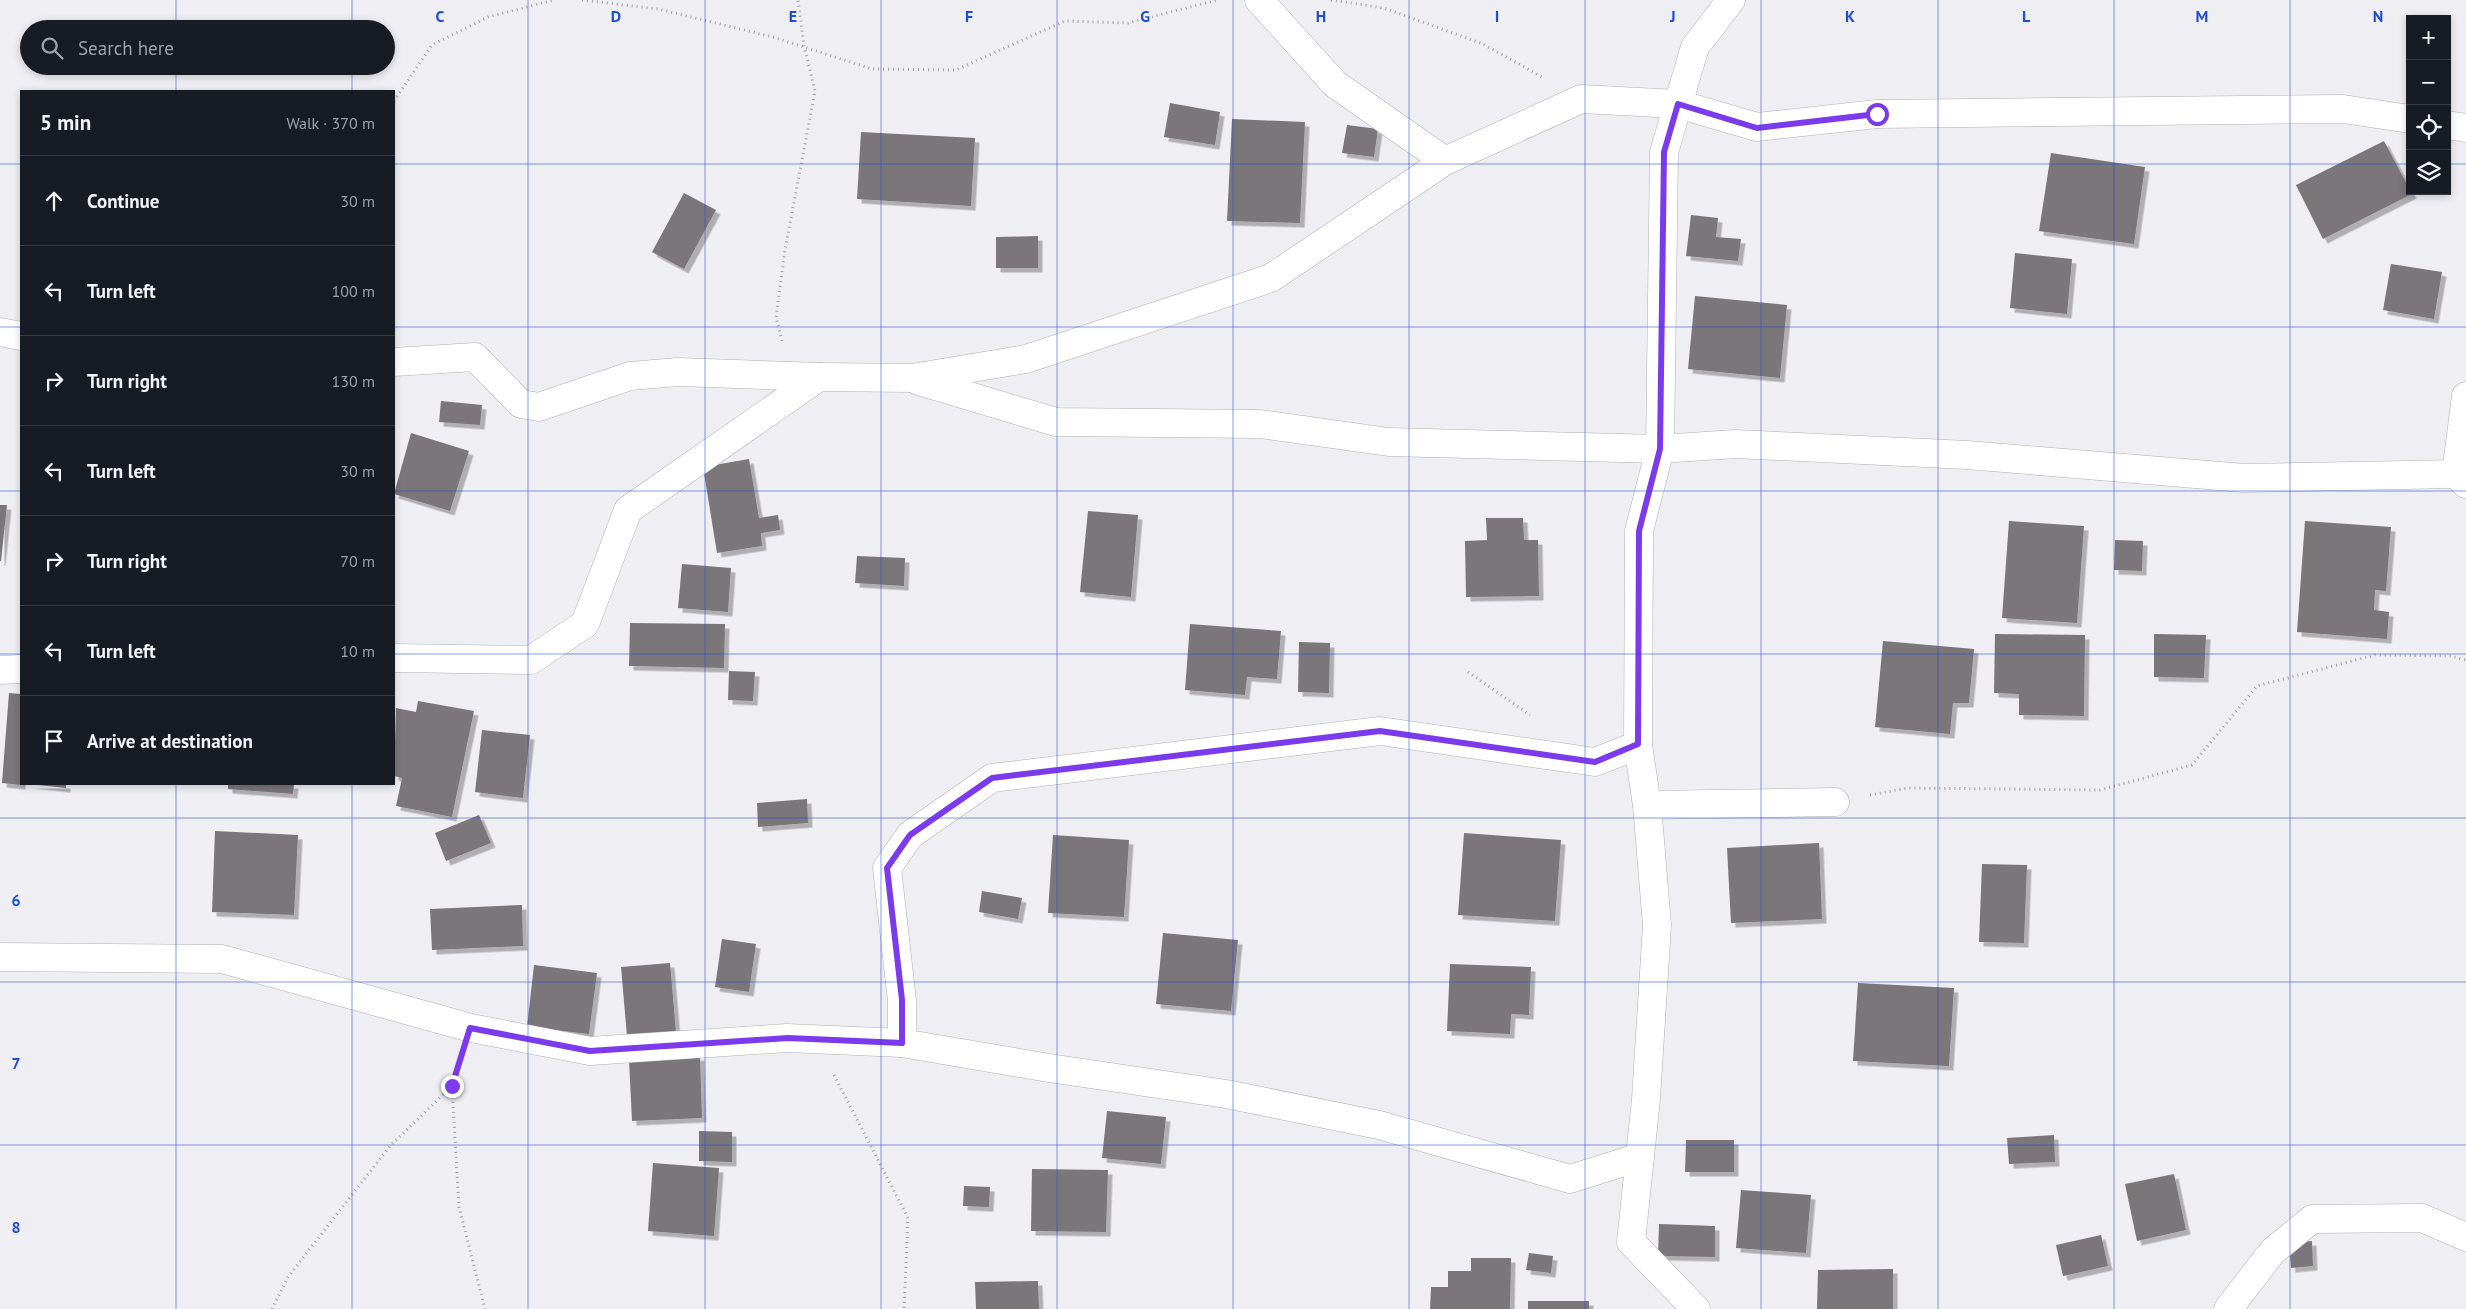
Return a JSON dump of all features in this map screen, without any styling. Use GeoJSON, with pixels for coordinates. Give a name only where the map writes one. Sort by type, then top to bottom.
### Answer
{"type":"FeatureCollection","features":[{"type":"Feature","properties":{"kind":"street"},"geometry":{"type":"LineString","coordinates":[[1260,0],[1335,84],[1446,161]]}},
{"type":"Feature","properties":{"kind":"street"},"geometry":{"type":"LineString","coordinates":[[1696,1309],[1631,1242],[1640,1157],[1657,925],[1647,805],[1638,744],[1639,531],[1660,449],[1664,152],[1695,47],[1731,0]]}},
{"type":"Feature","properties":{"kind":"street"},"geometry":{"type":"LineString","coordinates":[[395,362],[475,357],[521,404],[539,407],[630,376],[678,372],[912,378],[1026,360],[1271,278],[1446,161],[1581,99],[1678,104],[1757,128],[1877,114],[2343,109],[2406,118]]}},
{"type":"Feature","properties":{"kind":"street"},"geometry":{"type":"LineString","coordinates":[[2451,126],[2466,128]]}},
{"type":"Feature","properties":{"kind":"street"},"geometry":{"type":"LineString","coordinates":[[0,332],[20,336]]}},
{"type":"Feature","properties":{"kind":"street"},"geometry":{"type":"LineString","coordinates":[[395,658],[531,660],[585,624],[628,510],[819,377]]}},
{"type":"Feature","properties":{"kind":"street"},"geometry":{"type":"LineString","coordinates":[[912,378],[1056,422],[1260,424],[1388,442],[1660,449],[1735,444],[1957,455],[2244,478],[2463,477],[2466,396]]}},
{"type":"Feature","properties":{"kind":"street"},"geometry":{"type":"LineString","coordinates":[[0,670],[20,670]]}},
{"type":"Feature","properties":{"kind":"street"},"geometry":{"type":"LineString","coordinates":[[902,1043],[902,1000],[887,868],[910,835],[992,778],[1380,731],[1595,762],[1638,744]]}},
{"type":"Feature","properties":{"kind":"street"},"geometry":{"type":"LineString","coordinates":[[1647,805],[1835,802]]}},
{"type":"Feature","properties":{"kind":"street"},"geometry":{"type":"LineString","coordinates":[[0,956],[222,959],[470,1028],[590,1051],[788,1038],[902,1043],[1049,1068],[1236,1096],[1379,1125],[1570,1179],[1640,1157]]}},
{"type":"Feature","properties":{"kind":"street"},"geometry":{"type":"LineString","coordinates":[[2228,1309],[2272,1252],[2312,1219],[2422,1218],[2466,1237]]}},
{"type":"Feature","properties":{"kind":"path"},"geometry":{"type":"LineString","coordinates":[[395,100],[432,45],[488,17],[554,0]]}},
{"type":"Feature","properties":{"kind":"path"},"geometry":{"type":"LineString","coordinates":[[582,0],[658,9],[804,46],[872,69],[956,70],[1065,20],[1128,22],[1217,0]]}},
{"type":"Feature","properties":{"kind":"path"},"geometry":{"type":"LineString","coordinates":[[791,376],[776,317],[785,250],[815,91],[804,46],[798,0]]}},
{"type":"Feature","properties":{"kind":"path"},"geometry":{"type":"LineString","coordinates":[[1331,0],[1384,8],[1482,44],[1581,99]]}},
{"type":"Feature","properties":{"kind":"path"},"geometry":{"type":"LineString","coordinates":[[1835,802],[1908,788],[2100,790],[2192,765],[2257,686],[2375,655],[2450,656],[2466,660]]}},
{"type":"Feature","properties":{"kind":"path"},"geometry":{"type":"LineString","coordinates":[[470,1028],[452,1086],[459,1207],[485,1309]]}},
{"type":"Feature","properties":{"kind":"path"},"geometry":{"type":"LineString","coordinates":[[815,1039],[908,1218],[904,1309]]}},
{"type":"Feature","properties":{"kind":"path"},"geometry":{"type":"LineString","coordinates":[[272,1309],[288,1277],[390,1146],[452,1086]]}},
{"type":"Feature","properties":{"kind":"building"},"geometry":{"type":"Polygon","coordinates":[[[1170,103],[1220,112],[1215,145],[1164,137],[1170,103]]]}},
{"type":"Feature","properties":{"kind":"building"},"geometry":{"type":"Polygon","coordinates":[[[1232,119],[1305,122],[1300,223],[1227,221],[1232,119]]]}},
{"type":"Feature","properties":{"kind":"building"},"geometry":{"type":"Polygon","coordinates":[[[1347,125],[1378,129],[1374,157],[1342,153],[1347,125]]]}},
{"type":"Feature","properties":{"kind":"building"},"geometry":{"type":"Polygon","coordinates":[[[861,132],[975,138],[971,206],[857,199],[861,132]]]}},
{"type":"Feature","properties":{"kind":"building"},"geometry":{"type":"Polygon","coordinates":[[[2384,141],[2406,183],[2406,195],[2410,195],[2323,239],[2296,185],[2384,141]]]}},
{"type":"Feature","properties":{"kind":"building"},"geometry":{"type":"Polygon","coordinates":[[[2051,153],[2145,167],[2134,244],[2039,231],[2051,153]]]}},
{"type":"Feature","properties":{"kind":"building"},"geometry":{"type":"Polygon","coordinates":[[[684,193],[716,210],[684,269],[652,252],[684,193]]]}},
{"type":"Feature","properties":{"kind":"building"},"geometry":{"type":"Polygon","coordinates":[[[1691,215],[1718,218],[1716,237],[1741,239],[1738,261],[1686,256],[1691,215]]]}},
{"type":"Feature","properties":{"kind":"building"},"geometry":{"type":"Polygon","coordinates":[[[1038,236],[1038,268],[996,268],[996,237],[1038,236]]]}},
{"type":"Feature","properties":{"kind":"building"},"geometry":{"type":"Polygon","coordinates":[[[2015,253],[2072,259],[2067,314],[2010,308],[2015,253]]]}},
{"type":"Feature","properties":{"kind":"building"},"geometry":{"type":"Polygon","coordinates":[[[2391,264],[2442,272],[2434,319],[2383,310],[2391,264]]]}},
{"type":"Feature","properties":{"kind":"building"},"geometry":{"type":"Polygon","coordinates":[[[1695,296],[1787,305],[1780,378],[1688,369],[1695,296]]]}},
{"type":"Feature","properties":{"kind":"building"},"geometry":{"type":"Polygon","coordinates":[[[441,401],[482,405],[480,425],[439,422],[441,401]]]}},
{"type":"Feature","properties":{"kind":"building"},"geometry":{"type":"Polygon","coordinates":[[[411,433],[469,451],[450,511],[395,494],[411,433]]]}},
{"type":"Feature","properties":{"kind":"building"},"geometry":{"type":"Polygon","coordinates":[[[749,459],[759,518],[778,515],[780,530],[761,533],[762,546],[717,553],[703,467],[749,459]]]}},
{"type":"Feature","properties":{"kind":"building"},"geometry":{"type":"Polygon","coordinates":[[[0,505],[7,505],[1,561],[0,561],[0,505]]]}},
{"type":"Feature","properties":{"kind":"building"},"geometry":{"type":"Polygon","coordinates":[[[1088,511],[1138,515],[1131,597],[1080,592],[1088,511]]]}},
{"type":"Feature","properties":{"kind":"building"},"geometry":{"type":"Polygon","coordinates":[[[1486,518],[1523,518],[1524,540],[1538,540],[1539,596],[1466,597],[1465,541],[1487,540],[1486,518]]]}},
{"type":"Feature","properties":{"kind":"building"},"geometry":{"type":"Polygon","coordinates":[[[2009,521],[2084,526],[2077,623],[2002,618],[2009,521]]]}},
{"type":"Feature","properties":{"kind":"building"},"geometry":{"type":"Polygon","coordinates":[[[2305,521],[2391,527],[2386,591],[2375,590],[2374,610],[2389,612],[2387,639],[2297,632],[2305,521]]]}},
{"type":"Feature","properties":{"kind":"building"},"geometry":{"type":"Polygon","coordinates":[[[2115,540],[2143,541],[2142,571],[2114,570],[2115,540]]]}},
{"type":"Feature","properties":{"kind":"building"},"geometry":{"type":"Polygon","coordinates":[[[857,556],[905,558],[904,586],[855,583],[857,556]]]}},
{"type":"Feature","properties":{"kind":"building"},"geometry":{"type":"Polygon","coordinates":[[[682,564],[731,568],[728,612],[678,608],[682,564]]]}},
{"type":"Feature","properties":{"kind":"building"},"geometry":{"type":"Polygon","coordinates":[[[630,623],[725,624],[724,668],[629,666],[630,623]]]}},
{"type":"Feature","properties":{"kind":"building"},"geometry":{"type":"Polygon","coordinates":[[[1190,624],[1281,631],[1277,679],[1247,677],[1245,695],[1185,690],[1190,624]]]}},
{"type":"Feature","properties":{"kind":"building"},"geometry":{"type":"Polygon","coordinates":[[[1995,634],[2085,635],[2084,716],[2019,715],[2019,694],[1994,693],[1995,634]]]}},
{"type":"Feature","properties":{"kind":"building"},"geometry":{"type":"Polygon","coordinates":[[[2154,634],[2206,635],[2204,678],[2154,677],[2154,634]]]}},
{"type":"Feature","properties":{"kind":"building"},"geometry":{"type":"Polygon","coordinates":[[[1883,641],[1974,649],[1969,703],[1953,703],[1950,734],[1875,727],[1883,641]]]}},
{"type":"Feature","properties":{"kind":"building"},"geometry":{"type":"Polygon","coordinates":[[[1299,642],[1330,643],[1329,693],[1298,692],[1299,642]]]}},
{"type":"Feature","properties":{"kind":"building"},"geometry":{"type":"Polygon","coordinates":[[[729,671],[755,672],[753,701],[728,700],[729,671]]]}},
{"type":"Feature","properties":{"kind":"building"},"geometry":{"type":"Polygon","coordinates":[[[9,693],[20,694],[20,785],[2,783],[9,693]]]}},
{"type":"Feature","properties":{"kind":"building"},"geometry":{"type":"Polygon","coordinates":[[[418,701],[474,711],[452,817],[396,806],[402,778],[395,776],[396,708],[416,712],[418,701]]]}},
{"type":"Feature","properties":{"kind":"building"},"geometry":{"type":"Polygon","coordinates":[[[482,730],[530,735],[523,798],[475,792],[482,730]]]}},
{"type":"Feature","properties":{"kind":"building"},"geometry":{"type":"Polygon","coordinates":[[[38,785],[66,785],[66,788],[38,785]]]}},
{"type":"Feature","properties":{"kind":"building"},"geometry":{"type":"Polygon","coordinates":[[[228,785],[294,785],[293,794],[228,789],[228,785]]]}},
{"type":"Feature","properties":{"kind":"building"},"geometry":{"type":"Polygon","coordinates":[[[807,799],[808,823],[758,827],[757,803],[807,799]]]}},
{"type":"Feature","properties":{"kind":"building"},"geometry":{"type":"Polygon","coordinates":[[[479,815],[491,843],[446,861],[435,833],[479,815]]]}},
{"type":"Feature","properties":{"kind":"building"},"geometry":{"type":"Polygon","coordinates":[[[215,831],[298,835],[294,915],[212,912],[215,831]]]}},
{"type":"Feature","properties":{"kind":"building"},"geometry":{"type":"Polygon","coordinates":[[[1464,833],[1561,840],[1555,921],[1458,915],[1464,833]]]}},
{"type":"Feature","properties":{"kind":"building"},"geometry":{"type":"Polygon","coordinates":[[[1053,835],[1129,840],[1124,917],[1048,913],[1053,835]]]}},
{"type":"Feature","properties":{"kind":"building"},"geometry":{"type":"Polygon","coordinates":[[[1819,843],[1822,919],[1731,923],[1727,848],[1819,843]]]}},
{"type":"Feature","properties":{"kind":"building"},"geometry":{"type":"Polygon","coordinates":[[[1982,864],[2027,865],[2024,943],[1979,942],[1982,864]]]}},
{"type":"Feature","properties":{"kind":"building"},"geometry":{"type":"Polygon","coordinates":[[[982,891],[1022,898],[1018,919],[979,912],[982,891]]]}},
{"type":"Feature","properties":{"kind":"building"},"geometry":{"type":"Polygon","coordinates":[[[522,905],[523,946],[432,950],[430,909],[522,905]]]}},
{"type":"Feature","properties":{"kind":"building"},"geometry":{"type":"Polygon","coordinates":[[[1163,933],[1238,940],[1231,1011],[1156,1004],[1163,933]]]}},
{"type":"Feature","properties":{"kind":"building"},"geometry":{"type":"Polygon","coordinates":[[[722,939],[756,944],[749,992],[715,987],[722,939]]]}},
{"type":"Feature","properties":{"kind":"building"},"geometry":{"type":"Polygon","coordinates":[[[670,963],[676,1032],[627,1036],[621,967],[670,963]]]}},
{"type":"Feature","properties":{"kind":"building"},"geometry":{"type":"Polygon","coordinates":[[[1450,964],[1531,967],[1529,1015],[1511,1014],[1510,1034],[1447,1031],[1450,964]]]}},
{"type":"Feature","properties":{"kind":"building"},"geometry":{"type":"Polygon","coordinates":[[[534,965],[597,973],[589,1034],[527,1027],[534,965]]]}},
{"type":"Feature","properties":{"kind":"building"},"geometry":{"type":"Polygon","coordinates":[[[1858,983],[1954,988],[1949,1066],[1853,1061],[1858,983]]]}},
{"type":"Feature","properties":{"kind":"building"},"geometry":{"type":"Polygon","coordinates":[[[700,1056],[702,1118],[632,1121],[629,1060],[700,1056]]]}},
{"type":"Feature","properties":{"kind":"building"},"geometry":{"type":"Polygon","coordinates":[[[1107,1111],[1166,1117],[1161,1164],[1102,1158],[1107,1111]]]}},
{"type":"Feature","properties":{"kind":"building"},"geometry":{"type":"Polygon","coordinates":[[[699,1131],[732,1132],[732,1162],[699,1161],[699,1131]]]}},
{"type":"Feature","properties":{"kind":"building"},"geometry":{"type":"Polygon","coordinates":[[[2054,1135],[2055,1162],[2009,1164],[2007,1138],[2054,1135]]]}},
{"type":"Feature","properties":{"kind":"building"},"geometry":{"type":"Polygon","coordinates":[[[1686,1140],[1734,1140],[1734,1172],[1685,1172],[1686,1140]]]}},
{"type":"Feature","properties":{"kind":"building"},"geometry":{"type":"Polygon","coordinates":[[[653,1163],[719,1168],[714,1236],[648,1231],[653,1163]]]}},
{"type":"Feature","properties":{"kind":"building"},"geometry":{"type":"Polygon","coordinates":[[[1032,1169],[1108,1170],[1106,1232],[1031,1231],[1032,1169]]]}},
{"type":"Feature","properties":{"kind":"building"},"geometry":{"type":"Polygon","coordinates":[[[2174,1174],[2186,1230],[2137,1241],[2125,1184],[2174,1174]]]}},
{"type":"Feature","properties":{"kind":"building"},"geometry":{"type":"Polygon","coordinates":[[[964,1186],[990,1187],[989,1207],[963,1206],[964,1186]]]}},
{"type":"Feature","properties":{"kind":"building"},"geometry":{"type":"Polygon","coordinates":[[[1741,1190],[1811,1195],[1806,1253],[1736,1248],[1741,1190]]]}},
{"type":"Feature","properties":{"kind":"building"},"geometry":{"type":"Polygon","coordinates":[[[1659,1224],[1715,1226],[1715,1257],[1658,1256],[1659,1224]]]}},
{"type":"Feature","properties":{"kind":"building"},"geometry":{"type":"Polygon","coordinates":[[[2101,1235],[2108,1266],[2063,1276],[2056,1245],[2101,1235]]]}},
{"type":"Feature","properties":{"kind":"building"},"geometry":{"type":"Polygon","coordinates":[[[2312,1241],[2313,1266],[2291,1268],[2289,1243],[2312,1241]]]}},
{"type":"Feature","properties":{"kind":"building"},"geometry":{"type":"Polygon","coordinates":[[[1529,1253],[1553,1256],[1551,1273],[1526,1270],[1529,1253]]]}},
{"type":"Feature","properties":{"kind":"building"},"geometry":{"type":"Polygon","coordinates":[[[1471,1258],[1511,1258],[1510,1309],[1430,1309],[1431,1287],[1448,1287],[1448,1271],[1471,1271],[1471,1258]]]}},
{"type":"Feature","properties":{"kind":"building"},"geometry":{"type":"Polygon","coordinates":[[[1893,1269],[1893,1309],[1817,1309],[1818,1270],[1893,1269]]]}},
{"type":"Feature","properties":{"kind":"building"},"geometry":{"type":"Polygon","coordinates":[[[1038,1281],[1039,1309],[976,1309],[975,1282],[1038,1281]]]}},
{"type":"Feature","properties":{"kind":"building"},"geometry":{"type":"Polygon","coordinates":[[[1528,1301],[1589,1301],[1589,1309],[1528,1309],[1528,1301]]]}},
{"type":"Feature","properties":{"kind":"route"},"geometry":{"type":"LineString","coordinates":[[452,1086],[470,1028],[590,1051],[788,1038],[902,1043],[902,1000],[887,868],[910,835],[992,778],[1380,731],[1595,762],[1638,744],[1639,531],[1660,449],[1664,152],[1678,104],[1757,128],[1877,114]]}}]}
